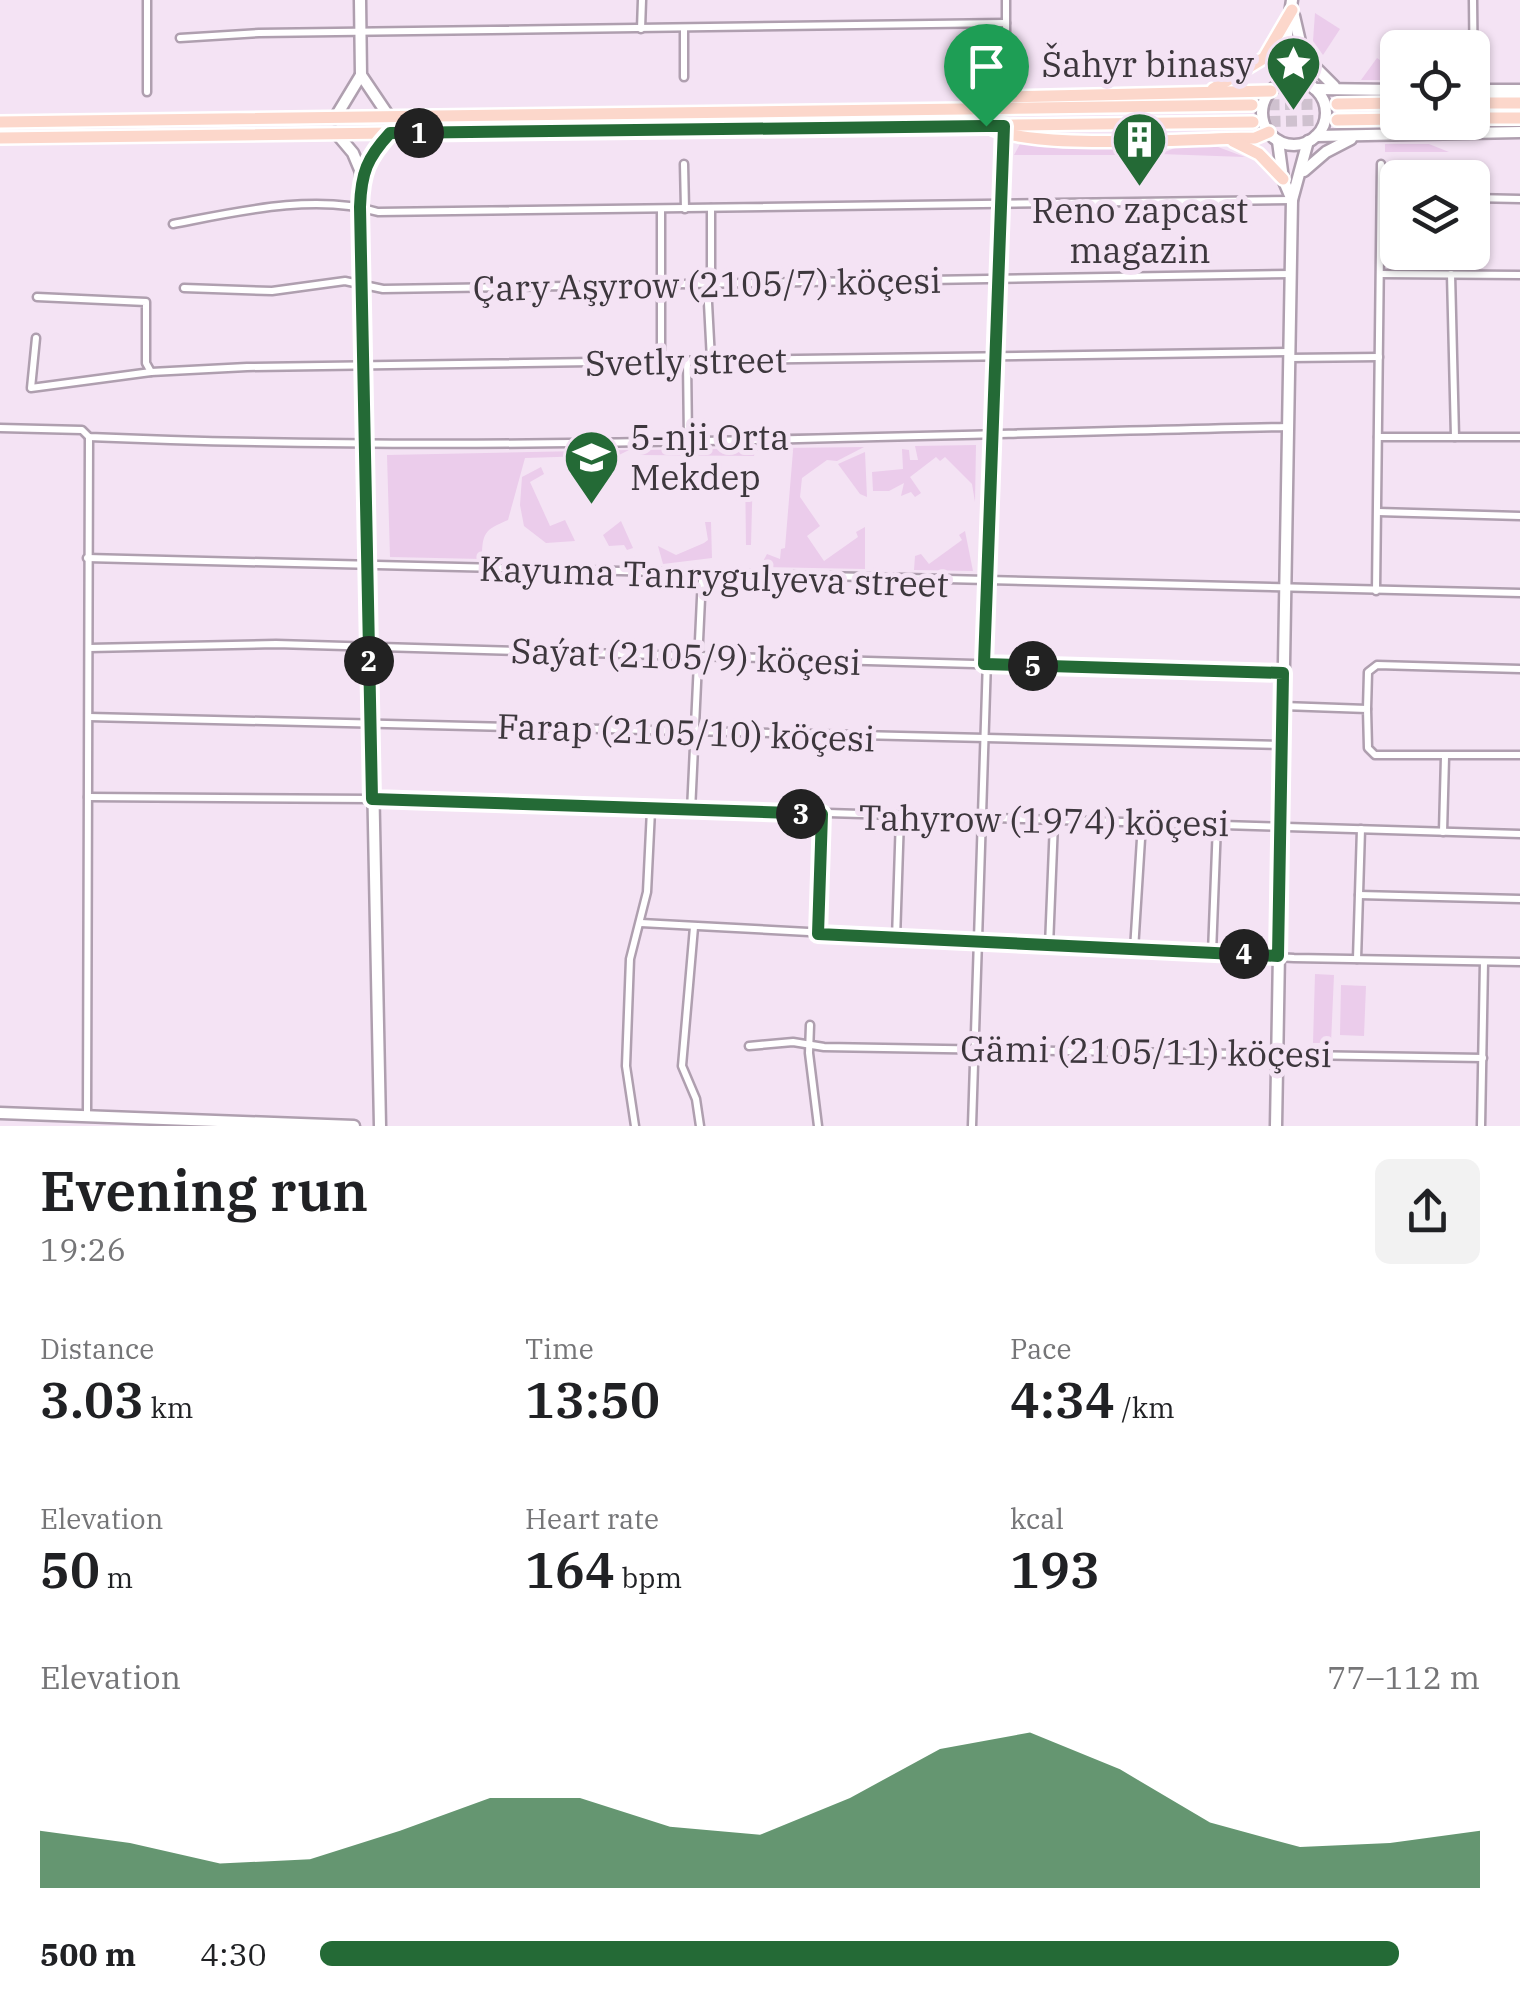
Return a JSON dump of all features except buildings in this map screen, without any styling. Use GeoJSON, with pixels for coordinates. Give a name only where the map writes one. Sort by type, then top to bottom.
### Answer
{"type":"FeatureCollection","features":[{"type":"Feature","properties":{"kind":"main road"},"geometry":{"type":"LineString","coordinates":[[1203,94],[1234,80],[1264,58],[1292,5]]}},
{"type":"Feature","properties":{"kind":"main road"},"geometry":{"type":"LineString","coordinates":[[983,111],[1006,97],[1203,94],[1276,88]]}},
{"type":"Feature","properties":{"kind":"main road"},"geometry":{"type":"LineString","coordinates":[[1046,97],[1064,109]]}},
{"type":"Feature","properties":{"kind":"main road"},"geometry":{"type":"LineString","coordinates":[[1029,110],[1046,97]]}},
{"type":"Feature","properties":{"kind":"main road"},"geometry":{"type":"LineString","coordinates":[[1490,98],[1520,102]]}},
{"type":"Feature","properties":{"kind":"main road"},"geometry":{"type":"LineString","coordinates":[[1337,104],[1380,103]]}},
{"type":"Feature","properties":{"kind":"main road"},"geometry":{"type":"LineString","coordinates":[[0,122],[1252,105]]}},
{"type":"Feature","properties":{"kind":"main road"},"geometry":{"type":"LineString","coordinates":[[1490,118],[1520,118]]}},
{"type":"Feature","properties":{"kind":"main road"},"geometry":{"type":"LineString","coordinates":[[1338,120],[1380,119]]}},
{"type":"Feature","properties":{"kind":"main road"},"geometry":{"type":"LineString","coordinates":[[1004,130],[1253,122]]}},
{"type":"Feature","properties":{"kind":"main road"},"geometry":{"type":"LineString","coordinates":[[0,138],[252,131],[337,134],[986,126],[1051,140],[1274,136]]}},
{"type":"Feature","properties":{"kind":"main road"},"geometry":{"type":"LineString","coordinates":[[1224,138],[1259,154],[1283,180]]}},
{"type":"Feature","properties":{"kind":"street"},"geometry":{"type":"LineString","coordinates":[[147,0],[148,92]]}},
{"type":"Feature","properties":{"kind":"street"},"geometry":{"type":"LineString","coordinates":[[360,0],[361,74],[390,118]]}},
{"type":"Feature","properties":{"kind":"street"},"geometry":{"type":"LineString","coordinates":[[641,29],[642,0]]}},
{"type":"Feature","properties":{"kind":"street"},"geometry":{"type":"LineString","coordinates":[[1006,0],[1006,97]]}},
{"type":"Feature","properties":{"kind":"street"},"geometry":{"type":"LineString","coordinates":[[1473,0],[1473,30]]}},
{"type":"Feature","properties":{"kind":"street"},"geometry":{"type":"LineString","coordinates":[[1276,1126],[1292,200],[1312,139],[1326,111],[1312,87],[1292,5]]}},
{"type":"Feature","properties":{"kind":"street"},"geometry":{"type":"LineString","coordinates":[[1292,5],[1276,88],[1262,109],[1292,200]]}},
{"type":"Feature","properties":{"kind":"street"},"geometry":{"type":"LineString","coordinates":[[180,38],[1006,24]]}},
{"type":"Feature","properties":{"kind":"street"},"geometry":{"type":"LineString","coordinates":[[684,29],[684,78]]}},
{"type":"Feature","properties":{"kind":"street"},"geometry":{"type":"LineString","coordinates":[[1304,52],[1316,73],[1339,90]]}},
{"type":"Feature","properties":{"kind":"street"},"geometry":{"type":"LineString","coordinates":[[334,118],[361,74]]}},
{"type":"Feature","properties":{"kind":"street"},"geometry":{"type":"LineString","coordinates":[[1276,88],[1292,81],[1339,90],[1380,90]]}},
{"type":"Feature","properties":{"kind":"street"},"geometry":{"type":"LineString","coordinates":[[1490,93],[1520,90]]}},
{"type":"Feature","properties":{"kind":"street"},"geometry":{"type":"LineString","coordinates":[[972,1126],[981,943],[984,664],[1004,130]]}},
{"type":"Feature","properties":{"kind":"street"},"geometry":{"type":"LineString","coordinates":[[1274,136],[1296,145],[1312,139],[1364,134],[1520,132]]}},
{"type":"Feature","properties":{"kind":"street"},"geometry":{"type":"LineString","coordinates":[[361,172],[390,133]]}},
{"type":"Feature","properties":{"kind":"street"},"geometry":{"type":"LineString","coordinates":[[337,134],[353,152],[361,172],[380,1126]]}},
{"type":"Feature","properties":{"kind":"street"},"geometry":{"type":"LineString","coordinates":[[1303,172],[1326,152],[1364,134]]}},
{"type":"Feature","properties":{"kind":"street"},"geometry":{"type":"LineString","coordinates":[[684,164],[685,209]]}},
{"type":"Feature","properties":{"kind":"street"},"geometry":{"type":"LineString","coordinates":[[1490,198],[1520,199]]}},
{"type":"Feature","properties":{"kind":"street"},"geometry":{"type":"LineString","coordinates":[[173,224],[245,211],[360,207],[378,212],[1292,200]]}},
{"type":"Feature","properties":{"kind":"street"},"geometry":{"type":"LineString","coordinates":[[711,208],[712,360]]}},
{"type":"Feature","properties":{"kind":"street"},"geometry":{"type":"LineString","coordinates":[[661,209],[661,361]]}},
{"type":"Feature","properties":{"kind":"street"},"geometry":{"type":"LineString","coordinates":[[1376,591],[1381,270]]}},
{"type":"Feature","properties":{"kind":"street","name":"Çary Aşyrow (2105/7) köçesi"},"geometry":{"type":"LineString","coordinates":[[184,288],[272,291],[346,281],[383,290],[1291,274]]}},
{"type":"Feature","properties":{"kind":"street"},"geometry":{"type":"LineString","coordinates":[[1381,274],[1520,275]]}},
{"type":"Feature","properties":{"kind":"street"},"geometry":{"type":"LineString","coordinates":[[1451,274],[1456,437]]}},
{"type":"Feature","properties":{"kind":"street"},"geometry":{"type":"LineString","coordinates":[[37,297],[143,301],[147,305],[146,363],[151,372]]}},
{"type":"Feature","properties":{"kind":"street","name":"Svetly street"},"geometry":{"type":"LineString","coordinates":[[36,338],[32,388],[151,372],[362,366],[996,356],[1380,358]]}},
{"type":"Feature","properties":{"kind":"street"},"geometry":{"type":"LineString","coordinates":[[686,360],[688,440]]}},
{"type":"Feature","properties":{"kind":"street"},"geometry":{"type":"LineString","coordinates":[[88,437],[364,443],[1288,427]]}},
{"type":"Feature","properties":{"kind":"street"},"geometry":{"type":"LineString","coordinates":[[0,428],[82,430],[88,437],[87,1116]]}},
{"type":"Feature","properties":{"kind":"street"},"geometry":{"type":"LineString","coordinates":[[1378,437],[1520,437]]}},
{"type":"Feature","properties":{"kind":"street"},"geometry":{"type":"LineString","coordinates":[[1378,512],[1520,516]]}},
{"type":"Feature","properties":{"kind":"street","name":"Kayuma Tanrygulyeva street"},"geometry":{"type":"LineString","coordinates":[[88,558],[987,584],[1520,594]]}},
{"type":"Feature","properties":{"kind":"street"},"geometry":{"type":"LineString","coordinates":[[691,811],[702,576]]}},
{"type":"Feature","properties":{"kind":"street","name":"Saýat (2105/9) köçesi"},"geometry":{"type":"LineString","coordinates":[[88,648],[369,646],[1283,673]]}},
{"type":"Feature","properties":{"kind":"street"},"geometry":{"type":"LineString","coordinates":[[1520,669],[1378,665],[1368,672],[1367,709],[1368,743],[1375,755],[1520,755]]}},
{"type":"Feature","properties":{"kind":"street"},"geometry":{"type":"LineString","coordinates":[[1284,706],[1367,709]]}},
{"type":"Feature","properties":{"kind":"street","name":"Farap (2105/10) köçesi"},"geometry":{"type":"LineString","coordinates":[[90,717],[1282,745]]}},
{"type":"Feature","properties":{"kind":"street"},"geometry":{"type":"LineString","coordinates":[[1443,832],[1445,757]]}},
{"type":"Feature","properties":{"kind":"street","name":"Tahyrow (1974) köçesi"},"geometry":{"type":"LineString","coordinates":[[88,797],[372,799],[1520,834]]}},
{"type":"Feature","properties":{"kind":"street"},"geometry":{"type":"LineString","coordinates":[[635,1126],[627,1046],[630,959],[648,892],[650,810]]}},
{"type":"Feature","properties":{"kind":"street"},"geometry":{"type":"LineString","coordinates":[[818,934],[822,814]]}},
{"type":"Feature","properties":{"kind":"street"},"geometry":{"type":"LineString","coordinates":[[896,939],[900,817]]}},
{"type":"Feature","properties":{"kind":"street"},"geometry":{"type":"LineString","coordinates":[[1049,946],[1054,822]]}},
{"type":"Feature","properties":{"kind":"street"},"geometry":{"type":"LineString","coordinates":[[1134,950],[1142,823]]}},
{"type":"Feature","properties":{"kind":"street"},"geometry":{"type":"LineString","coordinates":[[1212,953],[1217,824]]}},
{"type":"Feature","properties":{"kind":"street"},"geometry":{"type":"LineString","coordinates":[[1357,959],[1361,829]]}},
{"type":"Feature","properties":{"kind":"street"},"geometry":{"type":"LineString","coordinates":[[1359,895],[1520,899]]}},
{"type":"Feature","properties":{"kind":"street"},"geometry":{"type":"LineString","coordinates":[[641,923],[1134,950],[1520,962]]}},
{"type":"Feature","properties":{"kind":"street"},"geometry":{"type":"LineString","coordinates":[[694,927],[682,1066],[696,1099],[700,1126]]}},
{"type":"Feature","properties":{"kind":"street"},"geometry":{"type":"LineString","coordinates":[[1481,1126],[1484,962]]}},
{"type":"Feature","properties":{"kind":"street"},"geometry":{"type":"LineString","coordinates":[[810,1025],[808,1045],[818,1126]]}},
{"type":"Feature","properties":{"kind":"street","name":"Gämi (2105/11) köçesi"},"geometry":{"type":"LineString","coordinates":[[750,1046],[793,1042],[1483,1058]]}},
{"type":"Feature","properties":{"kind":"street"},"geometry":{"type":"LineString","coordinates":[[0,1114],[354,1126]]}},
{"type":"Feature","properties":{"kind":"shaded area"},"geometry":{"type":"Polygon","coordinates":[[[1315,13],[1340,29],[1323,55],[1313,41],[1315,13]]]}},
{"type":"Feature","properties":{"kind":"shaded area"},"geometry":{"type":"Polygon","coordinates":[[[1377,58],[1380,60],[1380,80],[1361,80],[1377,58]]]}},
{"type":"Feature","properties":{"kind":"shaded area"},"geometry":{"type":"Polygon","coordinates":[[[1020,144],[1114,148],[1133,155],[1014,155],[1020,144]]]}},
{"type":"Feature","properties":{"kind":"shaded area"},"geometry":{"type":"Polygon","coordinates":[[[1385,144],[1429,144],[1449,152],[1385,152],[1385,144]]]}},
{"type":"Feature","properties":{"kind":"shaded area"},"geometry":{"type":"Polygon","coordinates":[[[1177,147],[1218,147],[1245,157],[1160,154],[1177,147]]]}},
{"type":"Feature","properties":{"kind":"shaded area"},"geometry":{"type":"Polygon","coordinates":[[[976,445],[975,502],[972,484],[945,457],[940,461],[936,457],[910,477],[921,493],[915,497],[911,492],[901,496],[904,483],[889,491],[873,491],[872,472],[903,469],[902,449],[909,450],[910,460],[918,460],[915,446],[976,445]]]}},
{"type":"Feature","properties":{"kind":"shaded area"},"geometry":{"type":"Polygon","coordinates":[[[864,447],[837,461],[827,460],[802,478],[800,497],[820,526],[807,536],[824,561],[858,537],[856,532],[865,527],[865,569],[760,567],[767,554],[780,559],[781,549],[785,548],[793,451],[755,451],[754,456],[640,455],[640,450],[864,447]]]}},
{"type":"Feature","properties":{"kind":"shaded area"},"geometry":{"type":"Polygon","coordinates":[[[629,450],[619,455],[525,458],[508,520],[486,533],[482,559],[390,557],[387,455],[629,450]]]}},
{"type":"Feature","properties":{"kind":"shaded area"},"geometry":{"type":"Polygon","coordinates":[[[865,452],[867,497],[860,494],[838,464],[865,452]]]}},
{"type":"Feature","properties":{"kind":"shaded area"},"geometry":{"type":"Polygon","coordinates":[[[541,467],[544,474],[530,482],[550,526],[565,520],[575,541],[546,543],[524,526],[520,505],[522,477],[541,467]]]}},
{"type":"Feature","properties":{"kind":"shaded area"},"geometry":{"type":"Polygon","coordinates":[[[745,467],[753,469],[751,545],[746,545],[745,467]]]}},
{"type":"Feature","properties":{"kind":"shaded area"},"geometry":{"type":"Polygon","coordinates":[[[621,521],[633,548],[627,550],[624,545],[609,546],[603,535],[621,521]]]}},
{"type":"Feature","properties":{"kind":"shaded area"},"geometry":{"type":"Polygon","coordinates":[[[705,522],[711,522],[712,558],[663,564],[658,546],[676,555],[704,543],[708,540],[705,522]]]}},
{"type":"Feature","properties":{"kind":"shaded area"},"geometry":{"type":"Polygon","coordinates":[[[965,531],[973,571],[914,570],[915,556],[921,554],[929,564],[962,540],[959,535],[965,531]]]}},
{"type":"Feature","properties":{"kind":"shaded area"},"geometry":{"type":"Polygon","coordinates":[[[1315,974],[1334,975],[1331,1043],[1313,1043],[1315,974]]]}},
{"type":"Feature","properties":{"kind":"shaded area"},"geometry":{"type":"Polygon","coordinates":[[[1341,985],[1366,986],[1364,1036],[1340,1035],[1341,985]]]}},
{"type":"Feature","properties":{"kind":"tunnel"},"geometry":{"type":"LineString","coordinates":[[1252,105],[1337,104]]}},
{"type":"Feature","properties":{"kind":"tunnel"},"geometry":{"type":"LineString","coordinates":[[1253,122],[1337,120]]}},
{"type":"Feature","properties":{"kind":"place","name":"Šahyr binasy"},"geometry":{"type":"Point","coordinates":[1293,113]}},
{"type":"Feature","properties":{"kind":"place","name":"Reno zapcast magazin"},"geometry":{"type":"Point","coordinates":[1140,188]}},
{"type":"Feature","properties":{"kind":"place","name":"5-nji Orta Mekdep"},"geometry":{"type":"Point","coordinates":[591,506]}},
{"type":"Feature","properties":{"kind":"route"},"geometry":{"type":"LineString","coordinates":[[986,126],[1004,126],[984,664],[1283,673],[1278,956],[818,934],[822,814],[372,799],[360,207],[361,172],[390,133],[986,126]]}}]}
